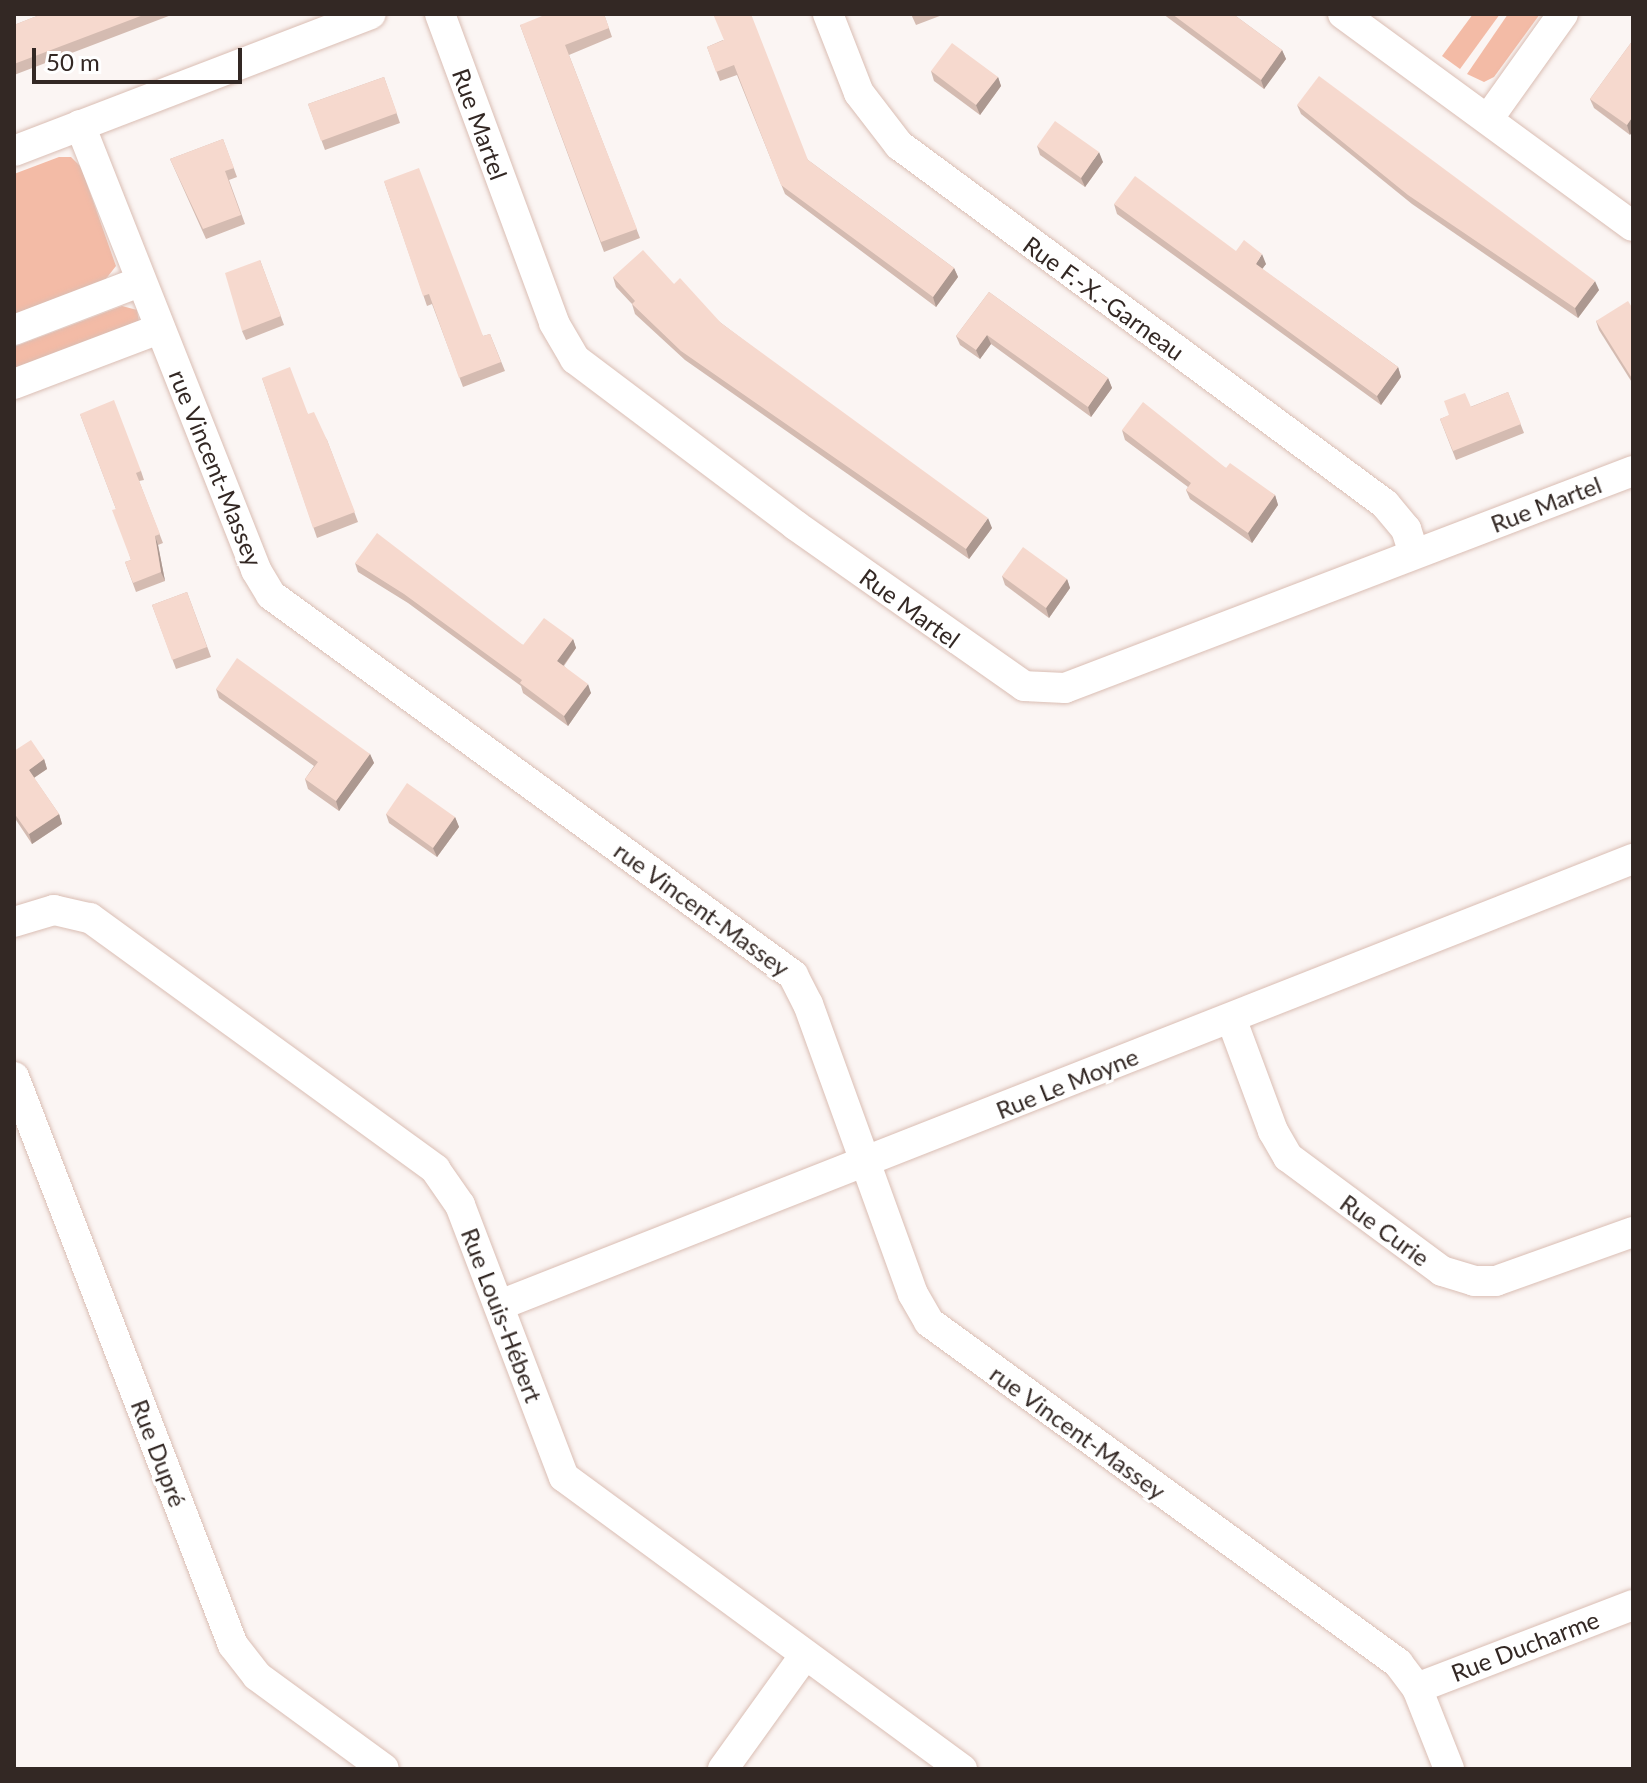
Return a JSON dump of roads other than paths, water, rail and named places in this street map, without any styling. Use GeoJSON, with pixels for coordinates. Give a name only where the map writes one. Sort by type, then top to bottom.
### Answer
{"type":"FeatureCollection","features":[{"type":"Feature","properties":{"kind":"street"},"geometry":{"type":"LineString","coordinates":[[14,151],[371,14]]}},
{"type":"Feature","properties":{"kind":"street","name":"Rue Martel"},"geometry":{"type":"LineString","coordinates":[[440,14],[554,323],[575,359],[1014,682],[1034,689],[1065,688],[1633,471]]}},
{"type":"Feature","properties":{"kind":"street","name":"Rue F.-X.-Garneau"},"geometry":{"type":"LineString","coordinates":[[828,14],[859,93],[899,145],[1385,504],[1406,529],[1414,553]]}},
{"type":"Feature","properties":{"kind":"street"},"geometry":{"type":"LineString","coordinates":[[1343,14],[1633,226]]}},
{"type":"Feature","properties":{"kind":"street"},"geometry":{"type":"LineString","coordinates":[[1488,119],[1563,14]]}},
{"type":"Feature","properties":{"kind":"street","name":"rue Vincent-Massey"},"geometry":{"type":"LineString","coordinates":[[80,125],[256,570],[271,595],[793,975],[866,1162],[913,1294],[937,1330],[1390,1657],[1417,1688],[1449,1769]]}},
{"type":"Feature","properties":{"kind":"street"},"geometry":{"type":"LineString","coordinates":[[14,330],[140,282]]}},
{"type":"Feature","properties":{"kind":"street"},"geometry":{"type":"LineString","coordinates":[[14,384],[159,329]]}},
{"type":"Feature","properties":{"kind":"street","name":"Rue Le Moyne"},"geometry":{"type":"LineString","coordinates":[[500,1305],[1633,859]]}},
{"type":"Feature","properties":{"kind":"street","name":"Rue Louis-Hébert"},"geometry":{"type":"LineString","coordinates":[[14,922],[54,910],[90,918],[426,1162],[455,1195],[564,1477],[962,1769]]}},
{"type":"Feature","properties":{"kind":"street","name":"Rue Curie"},"geometry":{"type":"LineString","coordinates":[[1231,1018],[1273,1131],[1288,1157],[1442,1271],[1463,1279],[1496,1281],[1633,1232]]}},
{"type":"Feature","properties":{"kind":"street","name":"Rue Dupré"},"geometry":{"type":"LineString","coordinates":[[14,1077],[20,1112],[233,1645],[257,1676],[384,1769]]}},
{"type":"Feature","properties":{"kind":"street","name":"Rue Ducharme"},"geometry":{"type":"LineString","coordinates":[[1417,1688],[1633,1605]]}},
{"type":"Feature","properties":{"kind":"street"},"geometry":{"type":"LineString","coordinates":[[723,1769],[805,1655]]}}]}
